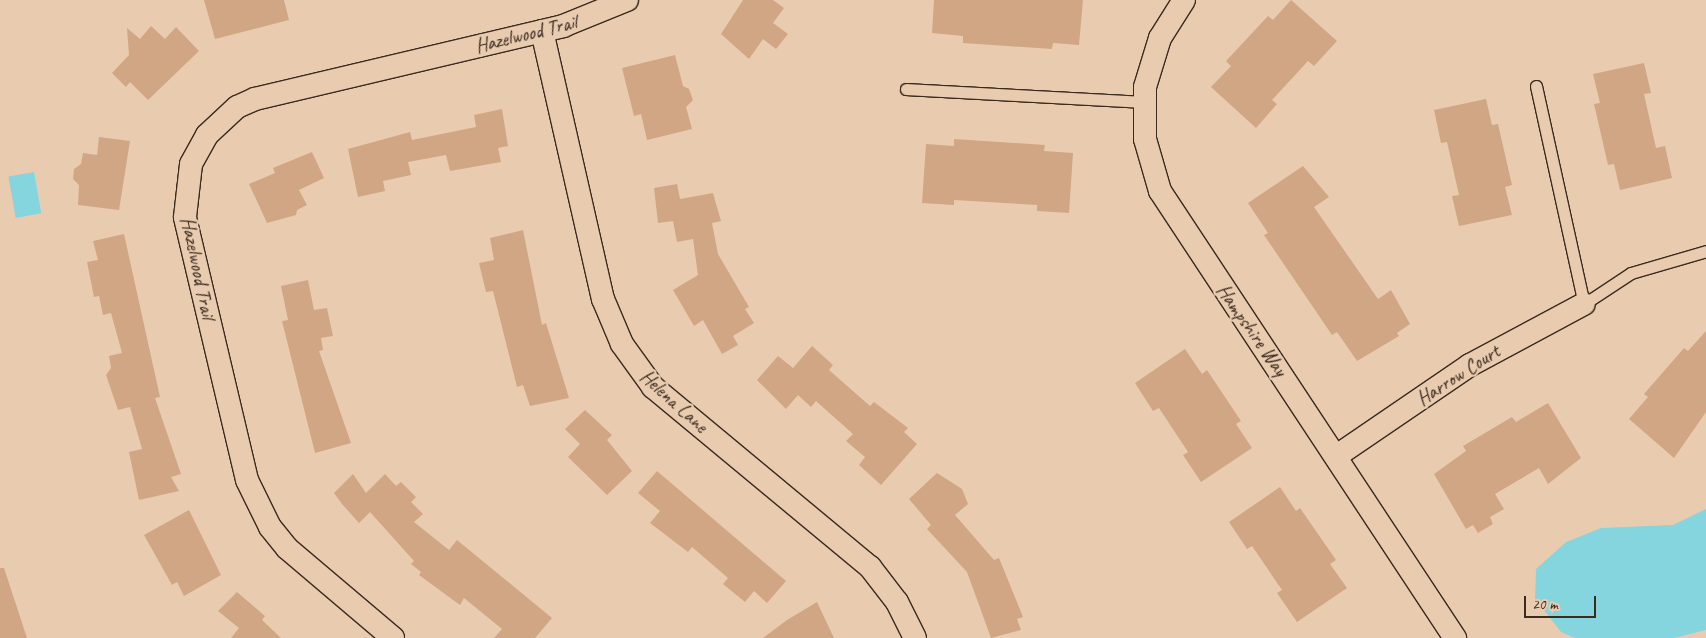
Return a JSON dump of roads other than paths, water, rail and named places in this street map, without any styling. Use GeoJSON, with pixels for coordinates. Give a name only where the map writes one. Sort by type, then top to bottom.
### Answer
{"type":"FeatureCollection","features":[{"type":"Feature","properties":{"kind":"street","name":"Hazelwood Trail"},"geometry":{"type":"LineString","coordinates":[[393,638],[287,548],[270,527],[254,498],[240,456],[185,217],[187,175],[207,134],[237,107],[252,100],[542,31],[588,18],[627,0]]}},
{"type":"Feature","properties":{"kind":"street","name":"Hampshire Way"},"geometry":{"type":"LineString","coordinates":[[1184,0],[1155,50],[1144,102],[1147,150],[1167,205],[1338,455],[1456,638]]}},
{"type":"Feature","properties":{"kind":"street","name":"Helena Lane"},"geometry":{"type":"LineString","coordinates":[[542,31],[604,299],[623,346],[653,387],[870,567],[897,602],[915,638]]}},
{"type":"Feature","properties":{"kind":"street","name":"Harrow Court"},"geometry":{"type":"LineString","coordinates":[[1338,455],[1470,365],[1584,304]]}},
{"type":"Feature","properties":{"kind":"lane"},"geometry":{"type":"LineString","coordinates":[[1536,86],[1584,304],[1631,273],[1706,250]]}},
{"type":"Feature","properties":{"kind":"lane"},"geometry":{"type":"LineString","coordinates":[[906,89],[1144,102]]}},
{"type":"Feature","properties":{"kind":"water"},"geometry":{"type":"Polygon","coordinates":[[[34,172],[41,213],[16,218],[8,177],[34,172]]]}},
{"type":"Feature","properties":{"kind":"water"},"geometry":{"type":"Polygon","coordinates":[[[1706,509],[1706,630],[1674,638],[1575,638],[1561,632],[1535,599],[1536,569],[1566,542],[1601,528],[1673,525],[1706,509]]]}}]}
